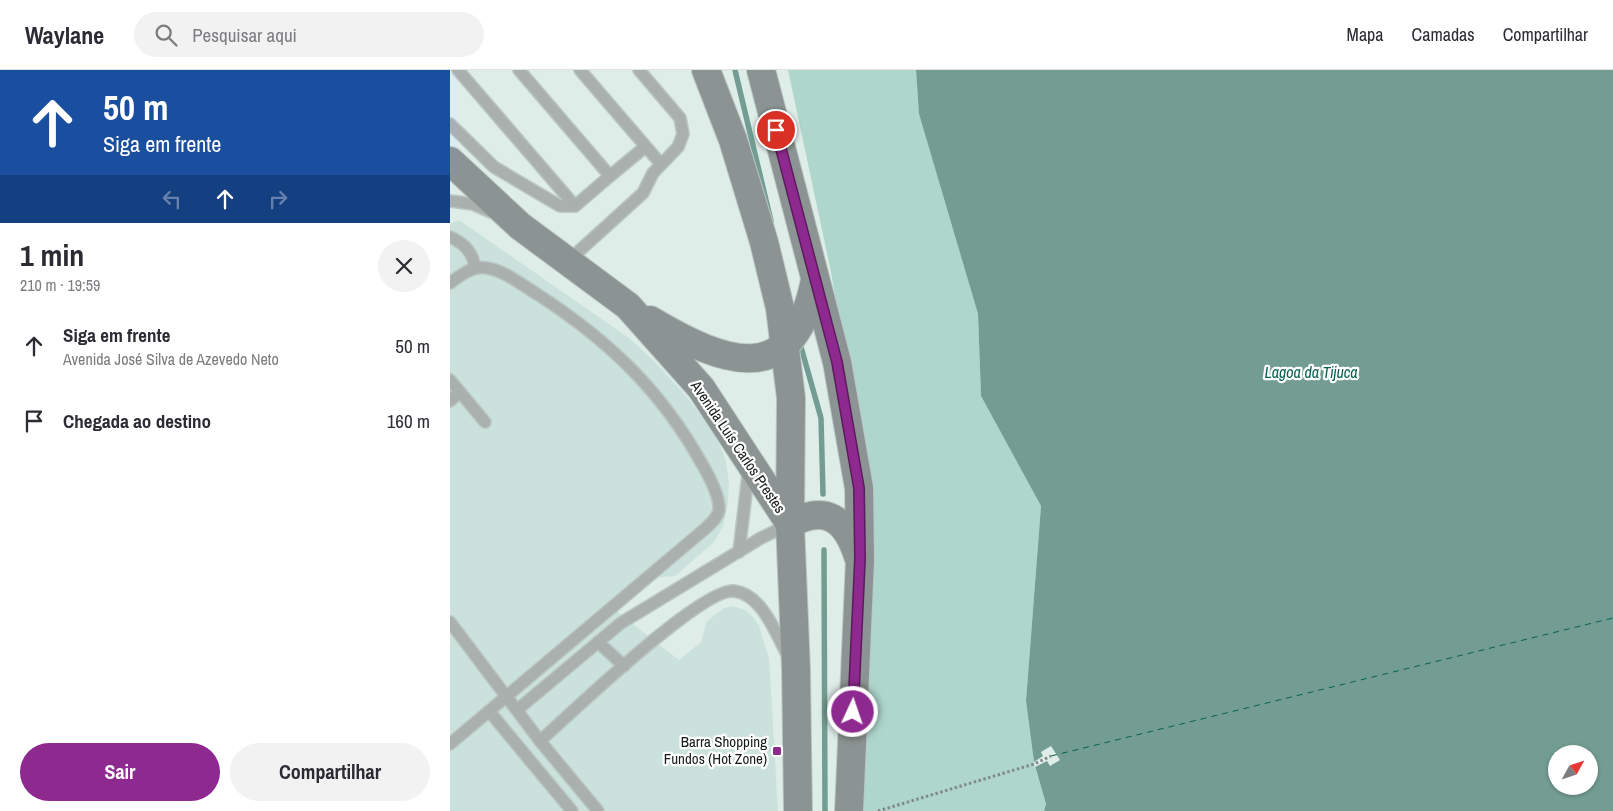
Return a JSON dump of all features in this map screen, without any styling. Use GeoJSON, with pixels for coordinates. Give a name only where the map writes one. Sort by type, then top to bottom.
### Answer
{"type":"FeatureCollection","features":[{"type":"Feature","properties":{"kind":"street"},"geometry":{"type":"LineString","coordinates":[[706,70],[733,140],[764,242],[780,308],[790,398],[790,524],[803,517],[819,514],[829,516],[853,539],[860,559]]}},
{"type":"Feature","properties":{"kind":"street"},"geometry":{"type":"LineString","coordinates":[[761,70],[837,362],[859,488],[860,559],[849,811]]}},
{"type":"Feature","properties":{"kind":"street","name":"Avenida Luís Carlos Prestes"},"geometry":{"type":"LineString","coordinates":[[459,152],[520,226],[628,306],[700,388],[720,414],[790,524],[796,670],[798,811]]}},
{"type":"Feature","properties":{"kind":"street"},"geometry":{"type":"LineString","coordinates":[[628,306],[678,336],[715,353],[742,359],[759,358],[784,345],[802,324],[809,308],[815,278]]}},
{"type":"Feature","properties":{"kind":"lane"},"geometry":{"type":"LineString","coordinates":[[458,70],[575,206]]}},
{"type":"Feature","properties":{"kind":"lane"},"geometry":{"type":"LineString","coordinates":[[519,70],[610,176]]}},
{"type":"Feature","properties":{"kind":"lane"},"geometry":{"type":"LineString","coordinates":[[580,70],[660,163]]}},
{"type":"Feature","properties":{"kind":"lane"},"geometry":{"type":"LineString","coordinates":[[567,262],[643,193],[652,173],[678,147],[683,134],[680,118],[639,70]]}},
{"type":"Feature","properties":{"kind":"lane"},"geometry":{"type":"LineString","coordinates":[[450,124],[459,152],[494,167],[560,206],[575,206],[645,147]]}},
{"type":"Feature","properties":{"kind":"lane"},"geometry":{"type":"LineString","coordinates":[[450,201],[473,204],[520,226]]}},
{"type":"Feature","properties":{"kind":"lane"},"geometry":{"type":"LineString","coordinates":[[450,237],[460,241],[470,250],[474,258],[475,268]]}},
{"type":"Feature","properties":{"kind":"lane"},"geometry":{"type":"LineString","coordinates":[[450,283],[466,271],[486,267],[520,283],[565,312],[627,362],[683,430],[706,471],[719,509],[716,518],[706,528],[450,744]]}},
{"type":"Feature","properties":{"kind":"lane"},"geometry":{"type":"LineString","coordinates":[[450,380],[485,422]]}},
{"type":"Feature","properties":{"kind":"lane"},"geometry":{"type":"LineString","coordinates":[[450,401],[460,392]]}},
{"type":"Feature","properties":{"kind":"lane"},"geometry":{"type":"LineString","coordinates":[[739,552],[749,462]]}},
{"type":"Feature","properties":{"kind":"lane"},"geometry":{"type":"LineString","coordinates":[[517,710],[598,642],[650,604],[690,583],[739,552],[790,524]]}},
{"type":"Feature","properties":{"kind":"lane"},"geometry":{"type":"LineString","coordinates":[[540,741],[624,666],[705,601],[719,593],[733,590],[747,595],[758,605],[796,670]]}},
{"type":"Feature","properties":{"kind":"lane"},"geometry":{"type":"LineString","coordinates":[[450,622],[540,741],[598,811]]}},
{"type":"Feature","properties":{"kind":"lane"},"geometry":{"type":"LineString","coordinates":[[598,642],[624,666]]}},
{"type":"Feature","properties":{"kind":"lane"},"geometry":{"type":"LineString","coordinates":[[489,711],[573,811],[588,799]]}},
{"type":"Feature","properties":{"kind":"path"},"geometry":{"type":"LineString","coordinates":[[878,811],[1034,764],[1051,756]]}},
{"type":"Feature","properties":{"kind":"shaded area"},"geometry":{"type":"Polygon","coordinates":[[[788,70],[916,70],[919,114],[978,314],[981,396],[1041,506],[1026,701],[1034,762],[1046,804],[1044,811],[860,811],[872,523],[831,272],[788,70]]]}},
{"type":"Feature","properties":{"kind":"shaded area"},"geometry":{"type":"Polygon","coordinates":[[[459,220],[629,338],[655,362],[686,396],[719,443],[726,461],[729,483],[728,503],[723,526],[714,542],[675,576],[652,578],[614,609],[679,660],[701,642],[707,621],[724,608],[733,606],[745,610],[753,617],[759,626],[769,658],[778,811],[450,811],[450,224],[459,220]]]}},
{"type":"Feature","properties":{"kind":"water","name":"Lagoa da Tijuca"},"geometry":{"type":"Polygon","coordinates":[[[916,70],[1613,70],[1613,811],[1044,811],[1046,804],[1034,762],[1026,701],[1041,506],[981,396],[978,314],[919,114],[916,70]]]}},
{"type":"Feature","properties":{"kind":"pier"},"geometry":{"type":"Polygon","coordinates":[[[1051,746],[1060,760],[1050,766],[1047,761],[1035,767],[1034,762],[1043,756],[1041,752],[1051,746]]]}},
{"type":"Feature","properties":{"kind":"waterway"},"geometry":{"type":"LineString","coordinates":[[735,70],[771,221]]}},
{"type":"Feature","properties":{"kind":"waterway"},"geometry":{"type":"LineString","coordinates":[[801,347],[821,418],[823,494]]}},
{"type":"Feature","properties":{"kind":"waterway"},"geometry":{"type":"LineString","coordinates":[[824,550],[825,811]]}},
{"type":"Feature","properties":{"kind":"ferry route"},"geometry":{"type":"LineString","coordinates":[[1051,756],[1613,618]]}},
{"type":"Feature","properties":{"kind":"place","name":"Barra Shopping Fundos (Hot Zone)"},"geometry":{"type":"Point","coordinates":[777,751]}},
{"type":"Feature","properties":{"kind":"route"},"geometry":{"type":"LineString","coordinates":[[776,130],[837,362],[849,422],[859,488],[860,559],[853,712]]}}]}
